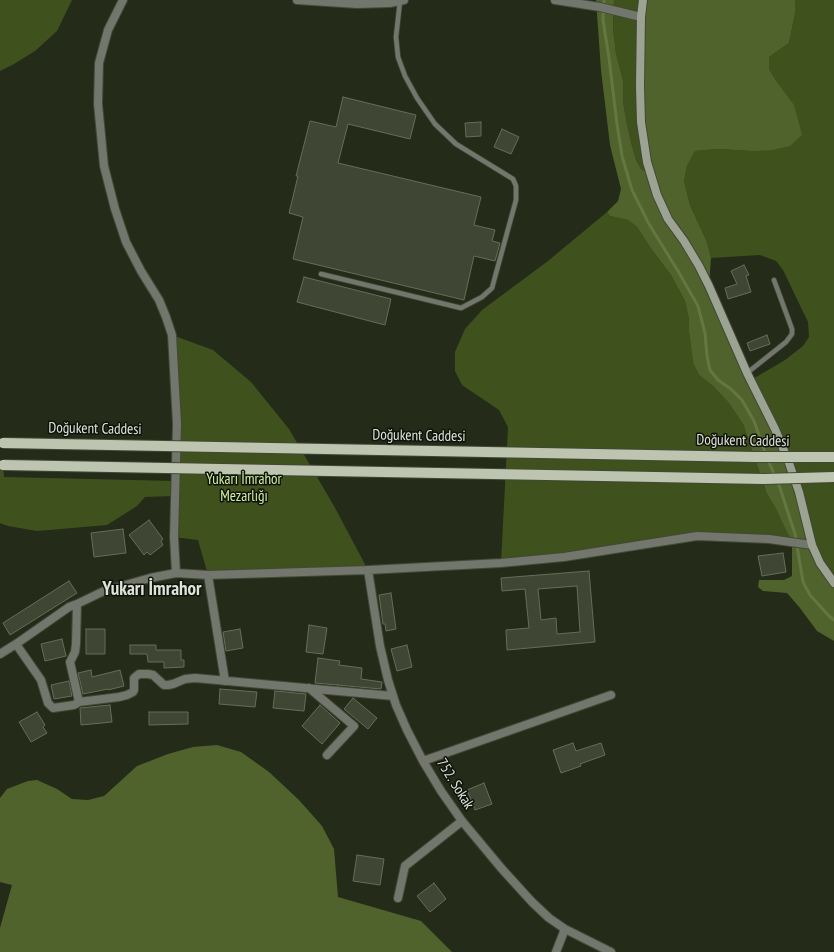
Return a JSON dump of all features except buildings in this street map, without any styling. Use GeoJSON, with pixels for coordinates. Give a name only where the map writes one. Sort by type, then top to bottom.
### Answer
{"type":"FeatureCollection","features":[{"type":"Feature","properties":{"kind":"main road","name":"Doğukent Caddesi"},"geometry":{"type":"LineString","coordinates":[[3,443],[747,457],[834,457]]}},
{"type":"Feature","properties":{"kind":"main road"},"geometry":{"type":"LineString","coordinates":[[3,465],[756,479],[834,477]]}},
{"type":"Feature","properties":{"kind":"street"},"geometry":{"type":"LineString","coordinates":[[124,0],[108,30],[99,63],[98,104],[104,166],[115,209],[126,242],[141,271],[159,300],[172,335],[177,424],[174,537],[176,573]]}},
{"type":"Feature","properties":{"kind":"street"},"geometry":{"type":"LineString","coordinates":[[297,0],[357,4],[390,3],[402,0]]}},
{"type":"Feature","properties":{"kind":"street"},"geometry":{"type":"LineString","coordinates":[[555,0],[600,7],[641,17]]}},
{"type":"Feature","properties":{"kind":"street"},"geometry":{"type":"LineString","coordinates":[[644,0],[641,17],[641,122],[647,162],[651,177],[668,219],[684,241],[709,286],[720,313],[775,429],[799,492],[812,545],[820,563],[834,583]]}},
{"type":"Feature","properties":{"kind":"street"},"geometry":{"type":"LineString","coordinates":[[0,654],[69,607],[104,591],[150,578],[176,573],[208,576],[501,563],[564,557],[697,536],[769,539],[812,545]]}},
{"type":"Feature","properties":{"kind":"street","name":"752. Sokak"},"geometry":{"type":"LineString","coordinates":[[368,570],[380,646],[393,696],[404,724],[423,761],[441,791],[462,821],[532,902],[549,918],[565,929],[611,952]]}},
{"type":"Feature","properties":{"kind":"street"},"geometry":{"type":"LineString","coordinates":[[208,576],[225,681]]}},
{"type":"Feature","properties":{"kind":"street"},"geometry":{"type":"LineString","coordinates":[[77,604],[76,644],[75,652],[70,662],[79,702]]}},
{"type":"Feature","properties":{"kind":"street"},"geometry":{"type":"LineString","coordinates":[[16,644],[41,680],[48,703],[53,708],[74,705],[79,702],[127,695],[133,692],[134,678],[139,674],[148,674],[153,676],[164,685],[173,684],[185,679],[195,678],[393,696]]}},
{"type":"Feature","properties":{"kind":"street"},"geometry":{"type":"LineString","coordinates":[[309,688],[354,726],[327,755]]}},
{"type":"Feature","properties":{"kind":"street"},"geometry":{"type":"LineString","coordinates":[[423,761],[611,696]]}},
{"type":"Feature","properties":{"kind":"street"},"geometry":{"type":"LineString","coordinates":[[398,898],[404,866],[462,821]]}},
{"type":"Feature","properties":{"kind":"street"},"geometry":{"type":"LineString","coordinates":[[556,952],[565,929]]}},
{"type":"Feature","properties":{"kind":"lane"},"geometry":{"type":"LineString","coordinates":[[322,274],[460,308],[482,297],[492,288],[516,200],[516,186],[513,179],[456,144],[435,124],[417,98],[405,76],[398,57],[396,37],[402,0]]}},
{"type":"Feature","properties":{"kind":"lane"},"geometry":{"type":"LineString","coordinates":[[748,373],[786,342],[792,334],[792,329],[774,280]]}},
{"type":"Feature","properties":{"kind":"green space"},"geometry":{"type":"Polygon","coordinates":[[[0,0],[72,0],[57,31],[35,51],[0,71],[0,0]]]}},
{"type":"Feature","properties":{"kind":"green space"},"geometry":{"type":"Polygon","coordinates":[[[596,0],[614,0],[613,27],[616,54],[623,80],[623,102],[627,124],[636,160],[641,169],[650,174],[641,122],[643,0],[795,0],[795,14],[789,43],[769,57],[769,69],[794,105],[802,135],[790,146],[772,150],[751,151],[718,149],[695,151],[687,166],[684,181],[690,205],[707,242],[711,258],[709,286],[775,429],[812,545],[834,583],[834,641],[817,631],[787,593],[763,591],[758,587],[759,580],[784,580],[792,576],[792,542],[767,494],[743,424],[728,402],[713,386],[699,375],[693,363],[689,319],[685,301],[671,275],[637,227],[628,220],[610,216],[607,212],[618,201],[621,189],[610,145],[601,70],[596,0]]]}},
{"type":"Feature","properties":{"kind":"green space"},"geometry":{"type":"Polygon","coordinates":[[[614,0],[643,0],[651,174],[641,169],[636,160],[627,124],[623,102],[623,80],[616,54],[613,27],[614,0]]]}},
{"type":"Feature","properties":{"kind":"green space"},"geometry":{"type":"Polygon","coordinates":[[[795,0],[834,0],[834,583],[820,563],[751,380],[785,360],[803,346],[809,337],[808,322],[783,270],[776,261],[760,255],[711,258],[707,242],[690,205],[684,181],[687,166],[695,151],[718,149],[751,151],[779,85],[769,69],[769,57],[789,43],[795,14],[795,0]]]}},
{"type":"Feature","properties":{"kind":"green space"},"geometry":{"type":"Polygon","coordinates":[[[607,212],[610,216],[628,220],[637,227],[671,275],[685,301],[689,319],[693,363],[699,375],[713,386],[728,402],[743,424],[767,494],[793,542],[720,537],[501,563],[508,427],[499,410],[462,385],[455,371],[455,352],[465,329],[482,310],[548,261],[607,212]]]}},
{"type":"Feature","properties":{"kind":"green space","name":"Yukarı İmrahor Mezarlığı"},"geometry":{"type":"Polygon","coordinates":[[[172,335],[213,350],[251,382],[289,429],[334,506],[368,570],[208,575],[198,540],[174,537],[175,496],[145,497],[137,506],[107,525],[37,531],[8,526],[0,523],[0,464],[3,465],[4,477],[175,481],[172,335]]]}},
{"type":"Feature","properties":{"kind":"green space"},"geometry":{"type":"Polygon","coordinates":[[[217,745],[241,752],[269,772],[299,800],[322,826],[334,849],[338,897],[421,921],[452,952],[0,952],[0,928],[12,885],[0,882],[0,798],[7,789],[28,781],[37,780],[57,789],[72,799],[88,800],[104,796],[137,766],[168,754],[193,747],[217,745]]]}},
{"type":"Feature","properties":{"kind":"waterway"},"geometry":{"type":"LineString","coordinates":[[604,0],[603,20],[617,124],[622,156],[632,190],[649,224],[698,306],[705,333],[710,370],[718,380],[731,389],[742,400],[754,421],[766,455]]}},
{"type":"Feature","properties":{"kind":"waterway"},"geometry":{"type":"LineString","coordinates":[[768,460],[779,485],[795,534],[803,582],[810,595],[834,620]]}},
{"type":"Feature","properties":{"kind":"district","name":"Yukarı İmrahor"},"geometry":{"type":"Point","coordinates":[152,590]}}]}
